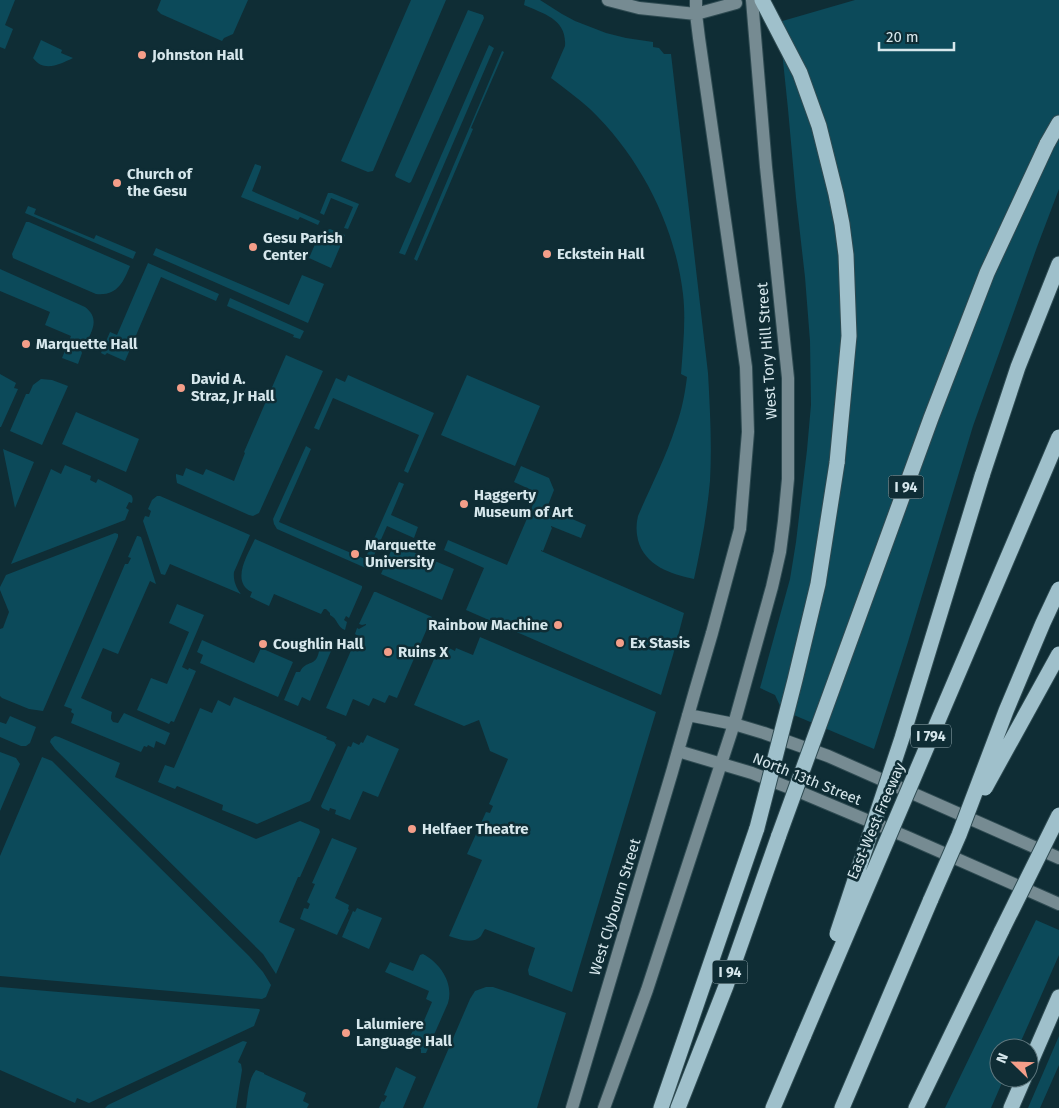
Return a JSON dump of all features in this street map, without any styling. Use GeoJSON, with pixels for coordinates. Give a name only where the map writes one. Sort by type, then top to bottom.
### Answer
{"type":"FeatureCollection","features":[{"type":"Feature","properties":{"kind":"highway"},"geometry":{"type":"LineString","coordinates":[[661,1108],[757,828],[795,680],[818,584],[837,463],[849,336],[846,255],[843,232],[821,134],[800,73],[762,0]]}},
{"type":"Feature","properties":{"kind":"highway","name":"I 94"},"geometry":{"type":"LineString","coordinates":[[678,1108],[726,986],[778,835],[931,418],[984,282],[1047,144],[1059,123]]}},
{"type":"Feature","properties":{"kind":"highway"},"geometry":{"type":"LineString","coordinates":[[804,1035],[905,729],[982,476],[1018,367],[1059,264]]}},
{"type":"Feature","properties":{"kind":"highway","name":"East-West Freeway"},"geometry":{"type":"LineString","coordinates":[[772,1108],[1059,437]]}},
{"type":"Feature","properties":{"kind":"highway"},"geometry":{"type":"LineString","coordinates":[[842,1108],[959,835],[1006,711],[1059,590]]}},
{"type":"Feature","properties":{"kind":"highway"},"geometry":{"type":"LineString","coordinates":[[959,835],[1059,654]]}},
{"type":"Feature","properties":{"kind":"highway"},"geometry":{"type":"LineString","coordinates":[[916,1108],[1059,814]]}},
{"type":"Feature","properties":{"kind":"highway"},"geometry":{"type":"LineString","coordinates":[[1039,1043],[1059,997]]}},
{"type":"Feature","properties":{"kind":"highway"},"geometry":{"type":"LineString","coordinates":[[1010,1108],[1019,1088]]}},
{"type":"Feature","properties":{"kind":"street"},"geometry":{"type":"LineString","coordinates":[[608,0],[639,8],[696,14],[736,3]]}},
{"type":"Feature","properties":{"kind":"street","name":"West Tory Hill Street"},"geometry":{"type":"LineString","coordinates":[[688,715],[740,529],[748,432],[746,367],[696,14],[696,0]]}},
{"type":"Feature","properties":{"kind":"street","name":"West Tory Hill Street"},"geometry":{"type":"LineString","coordinates":[[734,724],[780,552],[788,478],[788,378],[766,166],[752,0]]}},
{"type":"Feature","properties":{"kind":"street","name":"North 13th Street"},"geometry":{"type":"LineString","coordinates":[[688,715],[734,724],[828,756],[1059,858]]}},
{"type":"Feature","properties":{"kind":"street","name":"West Clybourn Street"},"geometry":{"type":"LineString","coordinates":[[572,1108],[688,715]]}},
{"type":"Feature","properties":{"kind":"street"},"geometry":{"type":"LineString","coordinates":[[604,1108],[647,990],[734,724]]}},
{"type":"Feature","properties":{"kind":"street","name":"North 13th Street"},"geometry":{"type":"LineString","coordinates":[[678,751],[752,773],[800,792],[1059,904]]}},
{"type":"Feature","properties":{"kind":"shaded area"},"geometry":{"type":"Polygon","coordinates":[[[0,0],[15,0],[5,25],[13,29],[5,49],[0,47],[0,0]]]}},
{"type":"Feature","properties":{"kind":"shaded area"},"geometry":{"type":"Polygon","coordinates":[[[161,0],[248,0],[233,34],[222,41],[161,14],[157,10],[161,0]]]}},
{"type":"Feature","properties":{"kind":"shaded area"},"geometry":{"type":"Polygon","coordinates":[[[411,0],[446,0],[373,171],[368,172],[341,161],[411,0]]]}},
{"type":"Feature","properties":{"kind":"shaded area"},"geometry":{"type":"Polygon","coordinates":[[[525,0],[540,0],[575,21],[606,33],[653,42],[653,47],[659,48],[664,54],[671,54],[708,373],[710,414],[710,481],[704,530],[694,579],[668,571],[653,562],[641,549],[637,531],[638,516],[663,460],[678,420],[687,377],[681,374],[684,304],[679,268],[672,243],[652,194],[624,148],[590,109],[551,78],[565,46],[565,37],[562,29],[553,19],[524,5],[525,0]]]}},
{"type":"Feature","properties":{"kind":"shaded area"},"geometry":{"type":"Polygon","coordinates":[[[855,0],[1059,0],[1059,189],[973,426],[874,749],[782,710],[775,695],[760,688],[790,579],[796,542],[811,405],[810,341],[805,277],[779,22],[855,0]]]}},
{"type":"Feature","properties":{"kind":"shaded area"},"geometry":{"type":"Polygon","coordinates":[[[468,10],[483,15],[484,18],[409,183],[395,175],[468,10]]]}},
{"type":"Feature","properties":{"kind":"shaded area"},"geometry":{"type":"Polygon","coordinates":[[[41,40],[62,50],[61,53],[73,58],[52,66],[37,63],[33,58],[41,40]]]}},
{"type":"Feature","properties":{"kind":"shaded area"},"geometry":{"type":"Polygon","coordinates":[[[489,45],[494,48],[405,255],[399,253],[489,45]]]}},
{"type":"Feature","properties":{"kind":"shaded area"},"geometry":{"type":"Polygon","coordinates":[[[502,51],[504,52],[471,128],[473,129],[417,261],[414,259],[502,51]]]}},
{"type":"Feature","properties":{"kind":"shaded area"},"geometry":{"type":"Polygon","coordinates":[[[255,164],[261,166],[261,168],[252,191],[320,221],[318,225],[300,217],[298,220],[241,197],[255,164]]]}},
{"type":"Feature","properties":{"kind":"shaded area"},"geometry":{"type":"Polygon","coordinates":[[[328,193],[359,204],[348,229],[344,228],[353,207],[331,198],[324,215],[320,213],[328,193]]]}},
{"type":"Feature","properties":{"kind":"shaded area"},"geometry":{"type":"Polygon","coordinates":[[[28,206],[36,209],[34,214],[94,239],[96,235],[136,252],[133,259],[25,213],[28,206]]]}},
{"type":"Feature","properties":{"kind":"shaded area"},"geometry":{"type":"Polygon","coordinates":[[[26,222],[130,266],[122,283],[114,291],[96,294],[13,258],[12,254],[26,222]]]}},
{"type":"Feature","properties":{"kind":"shaded area"},"geometry":{"type":"Polygon","coordinates":[[[330,229],[345,235],[331,268],[309,258],[320,233],[330,229]]]}},
{"type":"Feature","properties":{"kind":"shaded area"},"geometry":{"type":"Polygon","coordinates":[[[156,248],[289,305],[302,275],[324,284],[308,323],[153,255],[156,248]]]}},
{"type":"Feature","properties":{"kind":"shaded area"},"geometry":{"type":"Polygon","coordinates":[[[148,263],[219,294],[216,301],[161,277],[125,361],[107,353],[105,355],[101,353],[110,332],[117,335],[148,263]]]}},
{"type":"Feature","properties":{"kind":"shaded area"},"geometry":{"type":"Polygon","coordinates":[[[0,269],[85,307],[90,312],[94,321],[92,331],[85,346],[82,347],[78,364],[62,358],[71,336],[45,325],[50,312],[0,291],[0,269]]]}},
{"type":"Feature","properties":{"kind":"shaded area"},"geometry":{"type":"Polygon","coordinates":[[[230,298],[304,331],[300,339],[227,306],[230,298]]]}},
{"type":"Feature","properties":{"kind":"shaded area"},"geometry":{"type":"Polygon","coordinates":[[[286,355],[323,371],[259,513],[253,516],[249,515],[177,483],[176,474],[183,476],[186,468],[203,475],[206,469],[234,481],[244,452],[286,355]]]}},
{"type":"Feature","properties":{"kind":"shaded area"},"geometry":{"type":"Polygon","coordinates":[[[0,374],[16,383],[14,388],[18,389],[1,427],[0,427],[0,374]]]}},
{"type":"Feature","properties":{"kind":"shaded area"},"geometry":{"type":"Polygon","coordinates":[[[348,375],[434,413],[408,473],[404,471],[419,435],[333,398],[319,430],[314,428],[336,378],[345,382],[348,375]]]}},
{"type":"Feature","properties":{"kind":"shaded area"},"geometry":{"type":"Polygon","coordinates":[[[467,375],[540,406],[515,466],[441,435],[467,375]]]}},
{"type":"Feature","properties":{"kind":"shaded area"},"geometry":{"type":"Polygon","coordinates":[[[41,379],[52,380],[68,386],[42,445],[10,431],[26,394],[29,394],[33,385],[41,379]]]}},
{"type":"Feature","properties":{"kind":"shaded area"},"geometry":{"type":"Polygon","coordinates":[[[76,412],[139,439],[126,472],[62,444],[76,412]]]}},
{"type":"Feature","properties":{"kind":"shaded area"},"geometry":{"type":"Polygon","coordinates":[[[306,446],[311,449],[279,522],[365,559],[399,482],[404,484],[391,515],[418,527],[414,538],[387,526],[368,569],[277,529],[273,519],[306,446]]]}},
{"type":"Feature","properties":{"kind":"shaded area"},"geometry":{"type":"Polygon","coordinates":[[[3,449],[34,462],[15,508],[3,449]]]}},
{"type":"Feature","properties":{"kind":"shaded area"},"geometry":{"type":"Polygon","coordinates":[[[65,465],[91,476],[90,480],[96,483],[98,479],[131,495],[132,503],[129,502],[126,508],[129,510],[125,520],[11,564],[51,469],[61,474],[65,465]]]}},
{"type":"Feature","properties":{"kind":"shaded area"},"geometry":{"type":"Polygon","coordinates":[[[521,466],[549,478],[554,490],[547,508],[586,525],[581,538],[551,526],[552,528],[543,551],[541,551],[684,613],[661,695],[466,610],[484,568],[444,550],[448,540],[507,565],[538,493],[514,482],[521,466]]]}},
{"type":"Feature","properties":{"kind":"shaded area"},"geometry":{"type":"Polygon","coordinates":[[[157,496],[250,535],[234,572],[235,584],[241,594],[170,564],[165,575],[161,574],[143,521],[145,516],[149,517],[151,511],[148,509],[152,500],[157,496]]]}},
{"type":"Feature","properties":{"kind":"shaded area"},"geometry":{"type":"Polygon","coordinates":[[[115,533],[118,534],[118,537],[43,711],[29,709],[2,698],[0,696],[0,629],[3,628],[9,612],[0,587],[6,575],[115,533]]]}},
{"type":"Feature","properties":{"kind":"shaded area"},"geometry":{"type":"Polygon","coordinates":[[[137,536],[141,537],[156,584],[150,581],[118,654],[103,648],[81,698],[112,712],[111,719],[113,722],[118,723],[124,713],[170,733],[165,745],[156,741],[154,748],[148,745],[147,747],[144,746],[141,752],[71,723],[74,714],[71,712],[72,709],[64,706],[125,564],[128,564],[131,558],[128,557],[137,536]]]}},
{"type":"Feature","properties":{"kind":"shaded area"},"geometry":{"type":"Polygon","coordinates":[[[255,539],[362,586],[349,618],[346,616],[344,620],[347,622],[345,630],[340,627],[326,609],[321,614],[274,594],[269,606],[250,597],[252,592],[242,582],[241,575],[245,560],[255,539]]]}},
{"type":"Feature","properties":{"kind":"shaded area"},"geometry":{"type":"Polygon","coordinates":[[[394,544],[454,569],[442,600],[381,574],[394,544]]]}},
{"type":"Feature","properties":{"kind":"shaded area"},"geometry":{"type":"Polygon","coordinates":[[[374,592],[432,617],[397,698],[389,695],[385,703],[373,698],[369,706],[353,699],[346,716],[326,708],[356,639],[361,641],[363,639],[355,634],[357,628],[359,629],[366,625],[359,624],[374,592]]]}},
{"type":"Feature","properties":{"kind":"shaded area"},"geometry":{"type":"Polygon","coordinates":[[[177,604],[204,615],[182,667],[196,671],[174,722],[171,721],[169,724],[137,710],[151,678],[167,684],[189,632],[169,623],[177,604]]]}},
{"type":"Feature","properties":{"kind":"shaded area"},"geometry":{"type":"Polygon","coordinates":[[[480,637],[656,712],[572,992],[529,975],[528,970],[535,948],[485,929],[478,939],[470,941],[449,936],[482,860],[467,854],[486,812],[490,813],[493,806],[489,804],[508,759],[490,751],[479,720],[464,726],[414,705],[434,659],[437,660],[440,654],[445,657],[449,648],[455,651],[456,648],[473,655],[480,637]]]}},
{"type":"Feature","properties":{"kind":"shaded area"},"geometry":{"type":"Polygon","coordinates":[[[202,640],[254,663],[261,648],[293,662],[278,697],[200,663],[203,655],[197,652],[202,640]]]}},
{"type":"Feature","properties":{"kind":"shaded area"},"geometry":{"type":"Polygon","coordinates":[[[316,645],[331,651],[310,701],[302,697],[298,706],[284,700],[296,672],[300,672],[302,668],[316,660],[319,651],[316,645]]]}},
{"type":"Feature","properties":{"kind":"shaded area"},"geometry":{"type":"Polygon","coordinates":[[[234,697],[327,737],[326,739],[334,742],[336,745],[310,801],[257,824],[222,810],[223,805],[177,786],[175,789],[158,782],[165,765],[174,768],[200,708],[212,713],[218,700],[230,706],[234,697]]]}},
{"type":"Feature","properties":{"kind":"shaded area"},"geometry":{"type":"Polygon","coordinates":[[[10,716],[36,727],[30,743],[26,746],[21,746],[0,737],[0,722],[6,724],[10,716]]]}},
{"type":"Feature","properties":{"kind":"shaded area"},"geometry":{"type":"Polygon","coordinates":[[[367,735],[399,749],[378,797],[363,791],[350,820],[335,814],[336,810],[330,808],[329,811],[321,806],[348,746],[351,747],[353,742],[359,745],[361,742],[363,743],[367,735]]]}},
{"type":"Feature","properties":{"kind":"shaded area"},"geometry":{"type":"Polygon","coordinates":[[[55,736],[120,763],[115,777],[256,839],[300,821],[319,829],[320,832],[279,922],[295,929],[276,974],[263,954],[55,749],[50,742],[55,736]]]}},
{"type":"Feature","properties":{"kind":"shaded area"},"geometry":{"type":"Polygon","coordinates":[[[0,752],[16,758],[20,764],[0,811],[0,752]]]}},
{"type":"Feature","properties":{"kind":"shaded area"},"geometry":{"type":"Polygon","coordinates":[[[42,757],[52,761],[249,956],[271,985],[266,997],[262,999],[0,976],[0,856],[42,757]]]}},
{"type":"Feature","properties":{"kind":"shaded area"},"geometry":{"type":"Polygon","coordinates":[[[332,838],[357,848],[335,898],[349,905],[349,910],[337,935],[300,919],[304,908],[308,909],[310,904],[307,902],[315,884],[312,883],[332,838]]]}},
{"type":"Feature","properties":{"kind":"shaded area"},"geometry":{"type":"Polygon","coordinates":[[[357,908],[382,918],[369,949],[342,937],[353,911],[355,912],[357,908]]]}},
{"type":"Feature","properties":{"kind":"shaded area"},"geometry":{"type":"Polygon","coordinates":[[[1036,920],[1059,930],[1059,955],[1022,1038],[989,1038],[989,1088],[1000,1088],[991,1108],[945,1108],[1036,920]]]}},
{"type":"Feature","properties":{"kind":"shaded area"},"geometry":{"type":"Polygon","coordinates":[[[423,954],[440,968],[449,988],[448,1003],[426,1053],[421,1053],[421,1049],[416,1047],[414,1050],[406,1046],[417,1021],[423,1023],[432,1002],[426,999],[429,991],[385,972],[390,962],[413,971],[420,955],[423,954]]]}},
{"type":"Feature","properties":{"kind":"shaded area"},"geometry":{"type":"Polygon","coordinates":[[[0,987],[260,1010],[254,1026],[89,1103],[77,1098],[75,1103],[0,1070],[0,987]]]}},
{"type":"Feature","properties":{"kind":"shaded area"},"geometry":{"type":"Polygon","coordinates":[[[486,987],[493,987],[566,1013],[537,1108],[423,1108],[470,999],[475,991],[486,987]]]}},
{"type":"Feature","properties":{"kind":"shaded area"},"geometry":{"type":"Polygon","coordinates":[[[1059,1036],[1059,1065],[1040,1108],[1028,1108],[1037,1088],[1039,1088],[1039,1082],[1059,1036]]]}},
{"type":"Feature","properties":{"kind":"shaded area"},"geometry":{"type":"Polygon","coordinates":[[[243,1041],[247,1042],[238,1062],[241,1064],[242,1070],[236,1108],[105,1108],[108,1105],[243,1041]]]}},
{"type":"Feature","properties":{"kind":"shaded area"},"geometry":{"type":"Polygon","coordinates":[[[396,1067],[416,1077],[403,1108],[379,1108],[387,1096],[384,1095],[396,1067]]]}},
{"type":"Feature","properties":{"kind":"shaded area"},"geometry":{"type":"Polygon","coordinates":[[[256,1070],[306,1093],[303,1101],[309,1104],[307,1108],[246,1108],[250,1083],[256,1070]]]}},
{"type":"Feature","properties":{"kind":"place","name":"Johnston Hall"},"geometry":{"type":"Point","coordinates":[142,55]}},
{"type":"Feature","properties":{"kind":"place","name":"Church of the Gesu"},"geometry":{"type":"Point","coordinates":[117,183]}},
{"type":"Feature","properties":{"kind":"place","name":"Gesu Parish Center"},"geometry":{"type":"Point","coordinates":[253,247]}},
{"type":"Feature","properties":{"kind":"place","name":"Eckstein Hall"},"geometry":{"type":"Point","coordinates":[547,254]}},
{"type":"Feature","properties":{"kind":"place","name":"Marquette Hall"},"geometry":{"type":"Point","coordinates":[26,344]}},
{"type":"Feature","properties":{"kind":"place","name":"David A. Straz, Jr Hall"},"geometry":{"type":"Point","coordinates":[181,388]}},
{"type":"Feature","properties":{"kind":"place","name":"Haggerty Museum of Art"},"geometry":{"type":"Point","coordinates":[464,504]}},
{"type":"Feature","properties":{"kind":"place","name":"Marquette University"},"geometry":{"type":"Point","coordinates":[355,554]}},
{"type":"Feature","properties":{"kind":"place","name":"Rainbow Machine"},"geometry":{"type":"Point","coordinates":[558,625]}},
{"type":"Feature","properties":{"kind":"place","name":"Ex Stasis"},"geometry":{"type":"Point","coordinates":[620,643]}},
{"type":"Feature","properties":{"kind":"place","name":"Coughlin Hall"},"geometry":{"type":"Point","coordinates":[263,644]}},
{"type":"Feature","properties":{"kind":"place","name":"Ruins X"},"geometry":{"type":"Point","coordinates":[388,652]}},
{"type":"Feature","properties":{"kind":"place","name":"Helfaer Theatre"},"geometry":{"type":"Point","coordinates":[412,829]}},
{"type":"Feature","properties":{"kind":"place","name":"Lalumiere Language Hall"},"geometry":{"type":"Point","coordinates":[346,1033]}}]}
